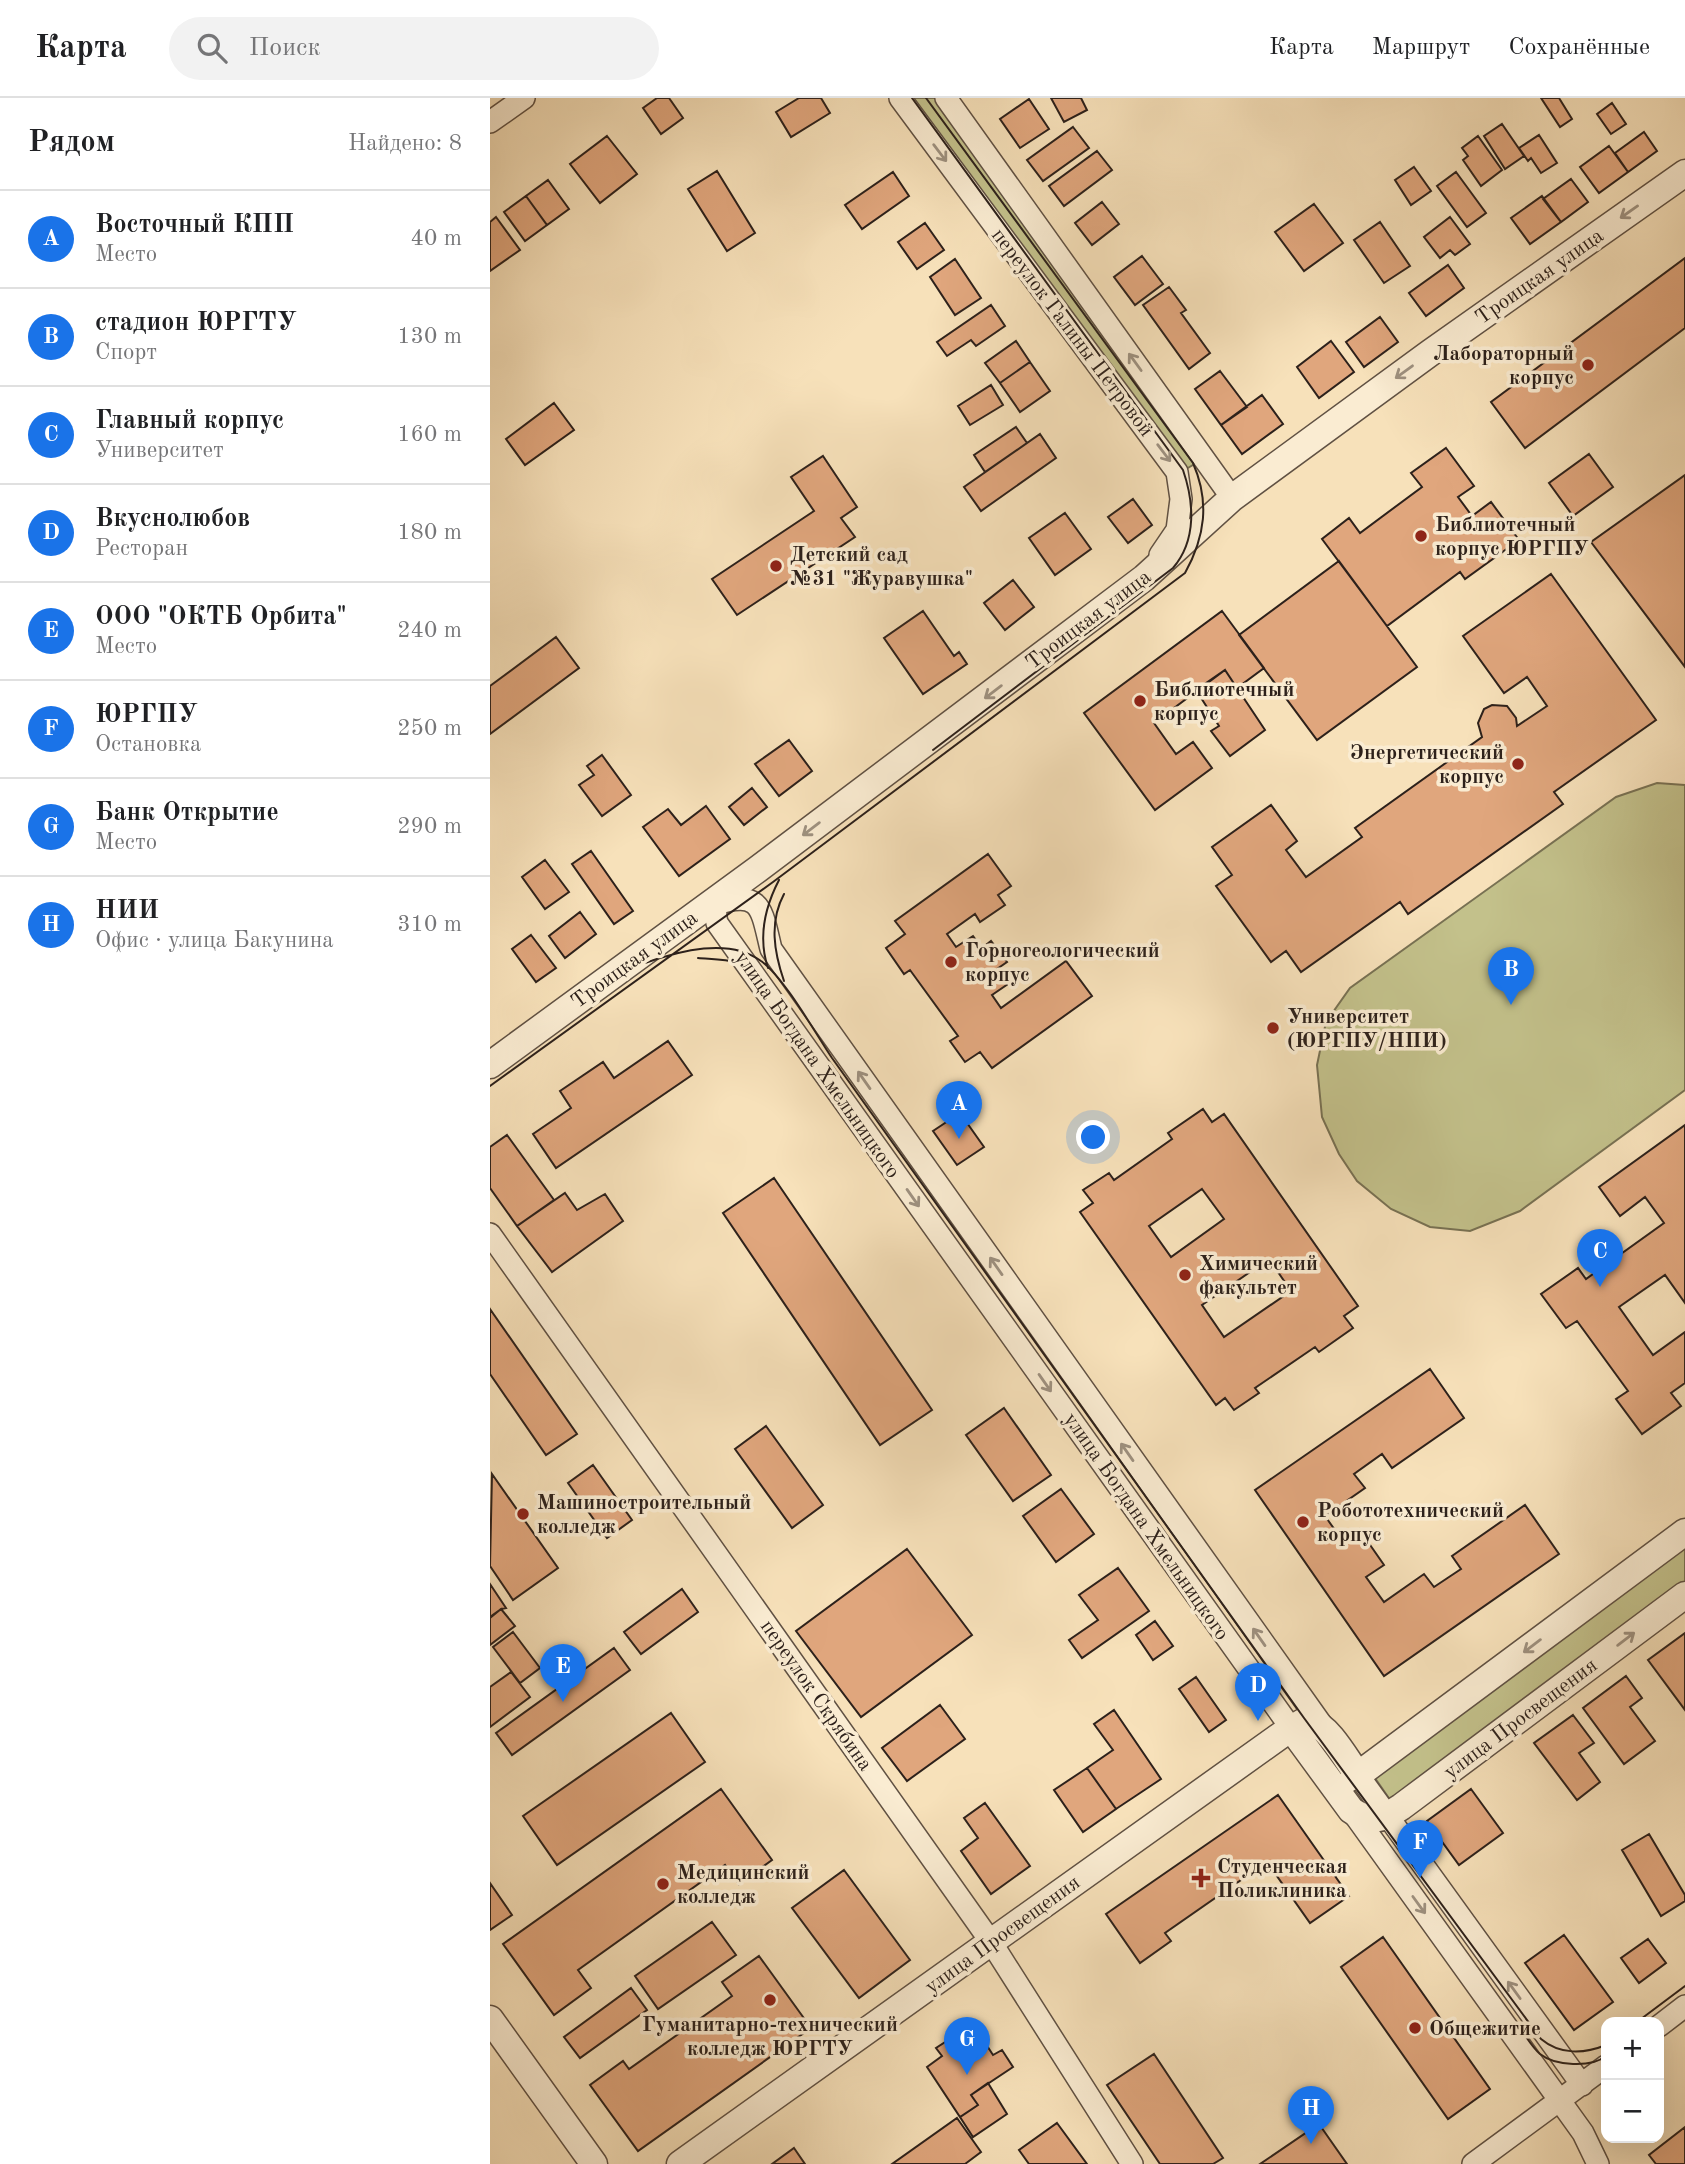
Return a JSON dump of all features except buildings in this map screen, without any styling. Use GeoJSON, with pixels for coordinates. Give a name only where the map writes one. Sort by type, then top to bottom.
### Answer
{"type":"FeatureCollection","features":[{"type":"Feature","properties":{"kind":"street"},"geometry":{"type":"LineString","coordinates":[[490,122],[524,98]]}},
{"type":"Feature","properties":{"kind":"street","name":"переулок Галины Петровой"},"geometry":{"type":"LineString","coordinates":[[900,98],[1177,472],[1181,499],[1177,530],[1144,578]]}},
{"type":"Feature","properties":{"kind":"street","name":"переулок Галины Петровой"},"geometry":{"type":"LineString","coordinates":[[946,98],[1232,498]]}},
{"type":"Feature","properties":{"kind":"street","name":"Троицкая улица"},"geometry":{"type":"LineString","coordinates":[[490,1065],[712,912],[741,881],[1144,578],[1232,498],[1430,353],[1685,173]]}},
{"type":"Feature","properties":{"kind":"street","name":"улица Богдана Хмельницкого"},"geometry":{"type":"LineString","coordinates":[[1582,2085],[1389,1816],[1348,1792],[1319,1722],[771,949],[761,910],[749,900],[734,898],[712,912],[1291,1728],[1348,1792],[1583,2133],[1598,2164]]}},
{"type":"Feature","properties":{"kind":"street","name":"переулок Скрябина"},"geometry":{"type":"LineString","coordinates":[[490,1234],[991,1942],[1132,2164]]}},
{"type":"Feature","properties":{"kind":"street"},"geometry":{"type":"LineString","coordinates":[[1389,1816],[1370,1820],[1348,1792],[1685,1532]]}},
{"type":"Feature","properties":{"kind":"street","name":"улица Просвещения"},"geometry":{"type":"LineString","coordinates":[[1389,1816],[1685,1595]]}},
{"type":"Feature","properties":{"kind":"street"},"geometry":{"type":"LineString","coordinates":[[1291,1728],[1299,1724],[1319,1722]]}},
{"type":"Feature","properties":{"kind":"street","name":"улица Просвещения"},"geometry":{"type":"LineString","coordinates":[[680,2164],[1291,1728]]}},
{"type":"Feature","properties":{"kind":"street"},"geometry":{"type":"LineString","coordinates":[[1664,2022],[1685,2006]]}},
{"type":"Feature","properties":{"kind":"street"},"geometry":{"type":"LineString","coordinates":[[490,2019],[594,2164]]}},
{"type":"Feature","properties":{"kind":"street"},"geometry":{"type":"LineString","coordinates":[[1472,2164],[1601,2070]]}},
{"type":"Feature","properties":{"kind":"shaded area"},"geometry":{"type":"Polygon","coordinates":[[[907,98],[935,98],[1198,462],[1181,472],[907,98]]]}},
{"type":"Feature","properties":{"kind":"shaded area"},"geometry":{"type":"Polygon","coordinates":[[[1657,783],[1685,785],[1685,1090],[1520,1211],[1470,1231],[1430,1227],[1391,1209],[1357,1181],[1339,1154],[1322,1117],[1317,1065],[1326,1022],[1350,988],[1616,797],[1657,783]]]}},
{"type":"Feature","properties":{"kind":"shaded area"},"geometry":{"type":"Polygon","coordinates":[[[1685,1534],[1685,1587],[1393,1804],[1370,1771],[1685,1534]]]}},
{"type":"Feature","properties":{"kind":"tram line"},"geometry":{"type":"LineString","coordinates":[[912,98],[1183,470],[1191,508],[1190,533],[1181,557],[1173,568],[933,750]]}},
{"type":"Feature","properties":{"kind":"tram line"},"geometry":{"type":"LineString","coordinates":[[490,1086],[773,882],[1185,573],[1192,560],[1203,519],[1202,492],[1193,463],[926,98]]}},
{"type":"Feature","properties":{"kind":"tram line"},"geometry":{"type":"LineString","coordinates":[[768,968],[764,923],[779,880]]}},
{"type":"Feature","properties":{"kind":"tram line"},"geometry":{"type":"LineString","coordinates":[[784,894],[775,926],[778,959],[784,981]]}},
{"type":"Feature","properties":{"kind":"tram line"},"geometry":{"type":"LineString","coordinates":[[645,963],[673,954],[719,948],[748,954],[770,968],[1304,1718],[1541,2039],[1556,2048],[1572,2051],[1601,2046]]}},
{"type":"Feature","properties":{"kind":"tram line"},"geometry":{"type":"LineString","coordinates":[[698,958],[740,963],[761,975]]}},
{"type":"Feature","properties":{"kind":"tram line"},"geometry":{"type":"LineString","coordinates":[[1644,2017],[1685,1986]]}},
{"type":"Feature","properties":{"kind":"tram line"},"geometry":{"type":"LineString","coordinates":[[1522,2031],[1540,2054],[1555,2061],[1582,2064],[1601,2059]]}},
{"type":"Feature","properties":{"kind":"place","name":"Лабораторный корпус"},"geometry":{"type":"Point","coordinates":[1588,365]}},
{"type":"Feature","properties":{"kind":"place","name":"Библиотечный корпус ЮРГПУ"},"geometry":{"type":"Point","coordinates":[1421,536]}},
{"type":"Feature","properties":{"kind":"place","name":"Детский сад №31 \"Журавушка\""},"geometry":{"type":"Point","coordinates":[776,566]}},
{"type":"Feature","properties":{"kind":"place","name":"Библиотечный корпус"},"geometry":{"type":"Point","coordinates":[1140,701]}},
{"type":"Feature","properties":{"kind":"place","name":"Энергетический корпус"},"geometry":{"type":"Point","coordinates":[1518,764]}},
{"type":"Feature","properties":{"kind":"place","name":"Горногеологический корпус"},"geometry":{"type":"Point","coordinates":[951,962]}},
{"type":"Feature","properties":{"kind":"place","name":"стадион ЮРГТУ"},"geometry":{"type":"Point","coordinates":[1511,1005]}},
{"type":"Feature","properties":{"kind":"place","name":"Университет (ЮРГПУ/НПИ)"},"geometry":{"type":"Point","coordinates":[1273,1028]}},
{"type":"Feature","properties":{"kind":"place","name":"Восточный КПП"},"geometry":{"type":"Point","coordinates":[959,1139]}},
{"type":"Feature","properties":{"kind":"place","name":"Химический факультет"},"geometry":{"type":"Point","coordinates":[1185,1275]}},
{"type":"Feature","properties":{"kind":"place","name":"Главный корпус"},"geometry":{"type":"Point","coordinates":[1600,1287]}},
{"type":"Feature","properties":{"kind":"place","name":"Машиностроительный колледж"},"geometry":{"type":"Point","coordinates":[523,1514]}},
{"type":"Feature","properties":{"kind":"place","name":"Робототехнический корпус"},"geometry":{"type":"Point","coordinates":[1303,1522]}},
{"type":"Feature","properties":{"kind":"place","name":"ООО \"ОКТБ Орбита\""},"geometry":{"type":"Point","coordinates":[563,1702]}},
{"type":"Feature","properties":{"kind":"place","name":"Вкуснолюбов"},"geometry":{"type":"Point","coordinates":[1258,1721]}},
{"type":"Feature","properties":{"kind":"place","name":"Студенческая Поликлиника"},"geometry":{"type":"Point","coordinates":[1201,1878]}},
{"type":"Feature","properties":{"kind":"place","name":"ЮРГПУ"},"geometry":{"type":"Point","coordinates":[1420,1878]}},
{"type":"Feature","properties":{"kind":"place","name":"Медицинский колледж"},"geometry":{"type":"Point","coordinates":[663,1884]}},
{"type":"Feature","properties":{"kind":"place","name":"Гуманитарно-технический колледж ЮРГТУ"},"geometry":{"type":"Point","coordinates":[770,2000]}},
{"type":"Feature","properties":{"kind":"place","name":"Общежитие"},"geometry":{"type":"Point","coordinates":[1415,2028]}},
{"type":"Feature","properties":{"kind":"place","name":"Банк Открытие"},"geometry":{"type":"Point","coordinates":[967,2075]}},
{"type":"Feature","properties":{"kind":"place","name":"НИИ"},"geometry":{"type":"Point","coordinates":[1311,2144]}}]}
